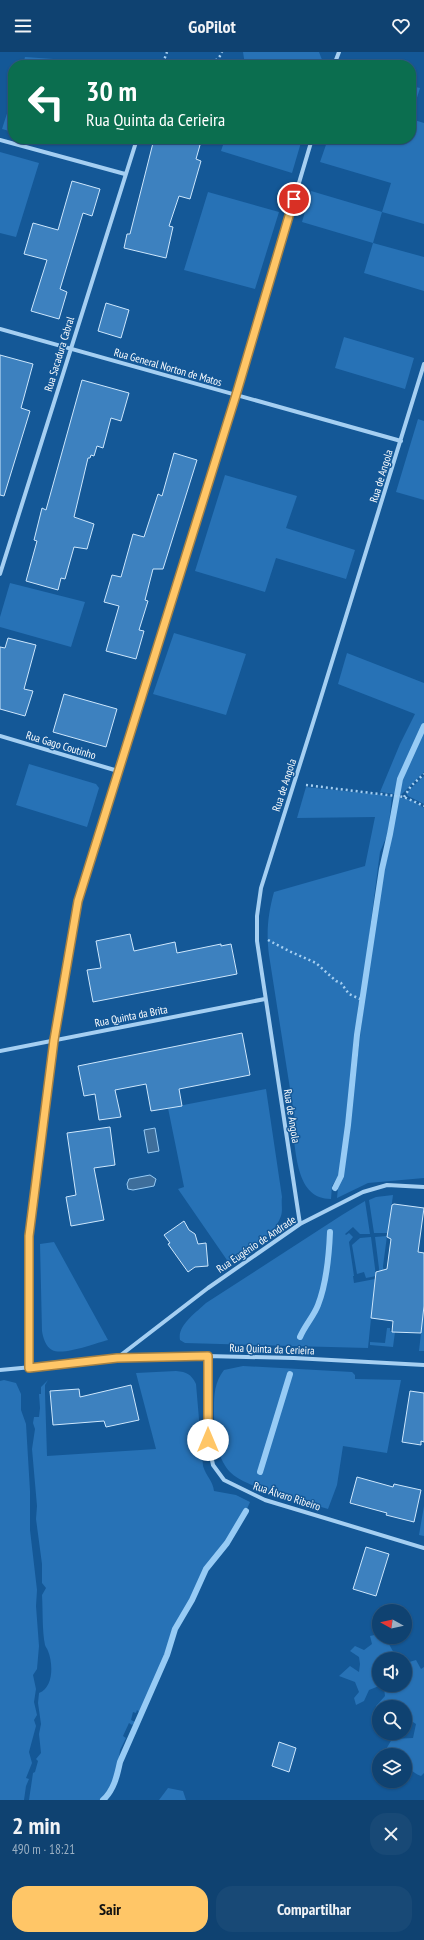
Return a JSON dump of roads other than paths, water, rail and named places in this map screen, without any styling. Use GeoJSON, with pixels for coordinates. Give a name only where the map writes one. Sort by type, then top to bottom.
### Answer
{"type":"FeatureCollection","features":[{"type":"Feature","properties":{"kind":"street"},"geometry":{"type":"LineString","coordinates":[[15,144],[125,174]]}},
{"type":"Feature","properties":{"kind":"street","name":"Rua Sacadura Cabral"},"geometry":{"type":"LineString","coordinates":[[0,574],[135,144]]}},
{"type":"Feature","properties":{"kind":"street"},"geometry":{"type":"LineString","coordinates":[[29,1368],[29,1236],[54,1040],[78,901],[236,395],[311,144]]}},
{"type":"Feature","properties":{"kind":"street","name":"Rua General Norton de Matos"},"geometry":{"type":"LineString","coordinates":[[0,329],[401,441]]}},
{"type":"Feature","properties":{"kind":"street","name":"Rua de Angola"},"geometry":{"type":"LineString","coordinates":[[300,1224],[265,999],[256,916],[260,888],[294,784],[424,364]]}},
{"type":"Feature","properties":{"kind":"street","name":"Rua Gago Coutinho"},"geometry":{"type":"LineString","coordinates":[[0,736],[118,771]]}},
{"type":"Feature","properties":{"kind":"street","name":"Rua Quinta da Brita"},"geometry":{"type":"LineString","coordinates":[[0,1051],[265,999]]}},
{"type":"Feature","properties":{"kind":"street","name":"Rua Eugénio de Andrade"},"geometry":{"type":"LineString","coordinates":[[117,1358],[208,1288],[300,1224],[363,1192],[387,1185],[424,1187]]}},
{"type":"Feature","properties":{"kind":"street","name":"Rua Quinta da Cerieira"},"geometry":{"type":"LineString","coordinates":[[0,1370],[117,1358],[208,1356],[294,1358],[424,1365]]}},
{"type":"Feature","properties":{"kind":"street","name":"Rua Álvaro Ribeiro"},"geometry":{"type":"LineString","coordinates":[[208,1356],[208,1440],[213,1465],[224,1480],[265,1500],[424,1548]]}},
{"type":"Feature","properties":{"kind":"waterway"},"geometry":{"type":"LineString","coordinates":[[335,1188],[341,1176],[348,1125],[357,1035],[382,869],[400,779],[424,726]]}},
{"type":"Feature","properties":{"kind":"waterway"},"geometry":{"type":"LineString","coordinates":[[300,1337],[316,1309],[324,1287],[330,1232]]}},
{"type":"Feature","properties":{"kind":"waterway"},"geometry":{"type":"LineString","coordinates":[[260,1472],[290,1374]]}},
{"type":"Feature","properties":{"kind":"waterway"},"geometry":{"type":"LineString","coordinates":[[103,1800],[110,1792],[118,1772],[120,1762],[167,1655],[175,1629],[192,1600],[206,1569],[227,1543],[246,1511]]}}]}
